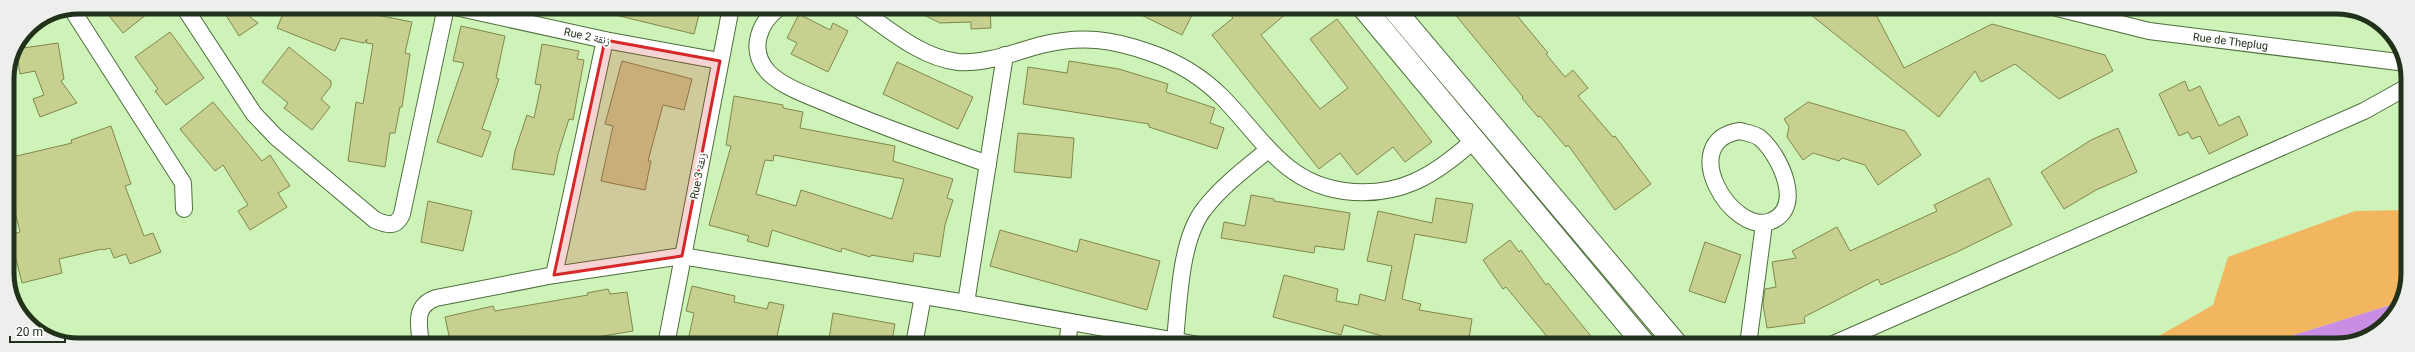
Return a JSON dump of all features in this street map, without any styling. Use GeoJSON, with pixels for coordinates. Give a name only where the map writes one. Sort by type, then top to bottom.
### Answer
{"type":"FeatureCollection","features":[{"type":"Feature","properties":{"kind":"street"},"geometry":{"type":"LineString","coordinates":[[76,14],[183,183],[184,209]]}},
{"type":"Feature","properties":{"kind":"street"},"geometry":{"type":"LineString","coordinates":[[189,14],[254,114],[276,137],[375,220],[386,225],[393,225],[399,221],[402,214],[445,14]]}},
{"type":"Feature","properties":{"kind":"street","name":"Rue 2 زنقة"},"geometry":{"type":"LineString","coordinates":[[486,14],[605,40],[720,62]]}},
{"type":"Feature","properties":{"kind":"street","name":"Rue 3 زنقة"},"geometry":{"type":"LineString","coordinates":[[667,338],[730,14]]}},
{"type":"Feature","properties":{"kind":"street"},"geometry":{"type":"LineString","coordinates":[[770,14],[761,27],[757,41],[758,55],[768,71],[773,75],[800,92],[866,120],[988,164]]}},
{"type":"Feature","properties":{"kind":"street"},"geometry":{"type":"LineString","coordinates":[[867,14],[906,41],[938,57],[959,62],[980,60],[1042,45],[1082,38],[1116,42],[1153,54],[1182,66],[1215,91],[1246,122],[1268,150],[1303,179],[1324,187],[1362,192],[1396,188],[1426,178],[1442,168],[1473,141]]}},
{"type":"Feature","properties":{"kind":"street"},"geometry":{"type":"LineString","coordinates":[[1369,14],[1473,141],[1639,338]]}},
{"type":"Feature","properties":{"kind":"street"},"geometry":{"type":"LineString","coordinates":[[1398,14],[1671,338]]}},
{"type":"Feature","properties":{"kind":"street","name":"Rue de Theplug"},"geometry":{"type":"LineString","coordinates":[[2081,14],[2149,31],[2399,62]]}},
{"type":"Feature","properties":{"kind":"street"},"geometry":{"type":"LineString","coordinates":[[554,276],[605,40]]}},
{"type":"Feature","properties":{"kind":"street"},"geometry":{"type":"LineString","coordinates":[[966,303],[1005,55]]}},
{"type":"Feature","properties":{"kind":"street"},"geometry":{"type":"LineString","coordinates":[[1847,338],[2358,114],[2401,90]]}},
{"type":"Feature","properties":{"kind":"street"},"geometry":{"type":"LineString","coordinates":[[1740,131],[1760,138],[1776,159],[1787,182],[1788,198],[1786,206],[1776,220],[1764,224],[1751,222],[1742,217],[1719,191],[1712,175],[1710,157],[1713,150],[1724,138],[1732,133],[1740,131]]}},
{"type":"Feature","properties":{"kind":"street"},"geometry":{"type":"LineString","coordinates":[[1174,338],[1186,253],[1195,226],[1204,208],[1226,186],[1268,150]]}},
{"type":"Feature","properties":{"kind":"street"},"geometry":{"type":"LineString","coordinates":[[1749,338],[1764,224]]}},
{"type":"Feature","properties":{"kind":"street"},"geometry":{"type":"LineString","coordinates":[[421,338],[419,318],[421,308],[427,301],[554,276],[682,256],[966,303],[1162,338]]}},
{"type":"Feature","properties":{"kind":"street"},"geometry":{"type":"LineString","coordinates":[[915,338],[923,296]]}},
{"type":"Feature","properties":{"kind":"street"},"geometry":{"type":"LineString","coordinates":[[1068,338],[1070,322]]}},
{"type":"Feature","properties":{"kind":"highlighted area"},"geometry":{"type":"Polygon","coordinates":[[[605,40],[720,61],[682,256],[554,275],[605,40]]]}},
{"type":"Feature","properties":{"kind":"shaded area"},"geometry":{"type":"Polygon","coordinates":[[[2401,210],[2401,273],[2399,290],[2393,304],[2284,338],[2155,338],[2213,305],[2228,257],[2355,211],[2401,210]]]}},
{"type":"Feature","properties":{"kind":"shaded area"},"geometry":{"type":"Polygon","coordinates":[[[2393,304],[2388,313],[2379,322],[2357,335],[2336,338],[2284,338],[2393,304]]]}},
{"type":"Feature","properties":{"kind":"building"},"geometry":{"type":"Polygon","coordinates":[[[108,14],[147,14],[123,33],[108,14]]]}},
{"type":"Feature","properties":{"kind":"building"},"geometry":{"type":"Polygon","coordinates":[[[225,14],[252,14],[250,17],[258,23],[239,36],[225,14]]]}},
{"type":"Feature","properties":{"kind":"building"},"geometry":{"type":"Polygon","coordinates":[[[283,14],[372,14],[412,22],[405,53],[410,54],[402,107],[400,107],[395,133],[390,133],[385,167],[348,161],[356,102],[363,104],[373,44],[366,43],[367,39],[364,43],[341,38],[335,51],[277,28],[283,14]]]}},
{"type":"Feature","properties":{"kind":"building"},"geometry":{"type":"Polygon","coordinates":[[[611,14],[699,14],[694,34],[611,14]]]}},
{"type":"Feature","properties":{"kind":"building"},"geometry":{"type":"Polygon","coordinates":[[[799,14],[830,30],[833,23],[848,31],[828,72],[791,54],[797,43],[787,38],[799,14]]]}},
{"type":"Feature","properties":{"kind":"building"},"geometry":{"type":"Polygon","coordinates":[[[922,14],[990,14],[991,28],[971,29],[971,22],[940,23],[922,14]]]}},
{"type":"Feature","properties":{"kind":"building"},"geometry":{"type":"Polygon","coordinates":[[[1139,14],[1192,14],[1182,35],[1139,14]]]}},
{"type":"Feature","properties":{"kind":"building"},"geometry":{"type":"Polygon","coordinates":[[[1230,14],[1286,14],[1261,35],[1320,109],[1348,88],[1310,39],[1337,19],[1432,142],[1405,162],[1393,147],[1357,175],[1340,153],[1319,169],[1212,35],[1233,18],[1230,14]]]}},
{"type":"Feature","properties":{"kind":"building"},"geometry":{"type":"Polygon","coordinates":[[[1455,14],[1516,14],[1548,53],[1546,54],[1565,77],[1573,70],[1588,88],[1578,96],[1613,137],[1615,136],[1651,184],[1615,210],[1568,145],[1566,147],[1540,116],[1538,117],[1522,98],[1523,97],[1455,14]]]}},
{"type":"Feature","properties":{"kind":"building"},"geometry":{"type":"Polygon","coordinates":[[[1810,14],[1876,14],[1904,68],[1992,24],[2105,55],[2113,71],[2059,99],[2015,64],[1981,82],[1975,71],[1939,117],[1810,14]]]}},
{"type":"Feature","properties":{"kind":"building"},"geometry":{"type":"Polygon","coordinates":[[[461,26],[505,36],[496,78],[499,79],[482,129],[491,132],[482,157],[437,142],[464,63],[453,61],[461,26]]]}},
{"type":"Feature","properties":{"kind":"building"},"geometry":{"type":"Polygon","coordinates":[[[170,32],[204,78],[166,105],[155,91],[158,89],[135,57],[170,32]]]}},
{"type":"Feature","properties":{"kind":"building"},"geometry":{"type":"Polygon","coordinates":[[[58,43],[64,79],[61,81],[77,103],[40,117],[33,99],[44,95],[35,71],[20,74],[18,58],[22,48],[58,43]]]}},
{"type":"Feature","properties":{"kind":"building"},"geometry":{"type":"Polygon","coordinates":[[[542,44],[579,51],[577,59],[584,60],[573,120],[569,119],[558,154],[554,175],[512,169],[515,151],[527,115],[534,118],[541,85],[535,84],[542,44]]]}},
{"type":"Feature","properties":{"kind":"building"},"geometry":{"type":"Polygon","coordinates":[[[289,47],[331,81],[331,86],[321,99],[330,107],[312,130],[284,108],[288,103],[262,82],[289,47]]]}},
{"type":"Feature","properties":{"kind":"building"},"geometry":{"type":"Polygon","coordinates":[[[622,61],[692,79],[684,110],[663,105],[648,161],[651,161],[645,190],[601,181],[613,126],[605,124],[622,61]]]}},
{"type":"Feature","properties":{"kind":"building"},"geometry":{"type":"Polygon","coordinates":[[[1069,61],[1119,69],[1168,84],[1166,92],[1215,108],[1210,123],[1224,128],[1217,149],[1149,127],[1149,124],[1023,104],[1028,67],[1067,73],[1069,61]]]}},
{"type":"Feature","properties":{"kind":"building"},"geometry":{"type":"Polygon","coordinates":[[[897,62],[973,97],[958,129],[883,94],[897,62]]]}},
{"type":"Feature","properties":{"kind":"building"},"geometry":{"type":"Polygon","coordinates":[[[2185,81],[2189,91],[2200,86],[2219,126],[2239,116],[2248,135],[2209,154],[2200,136],[2192,139],[2188,132],[2179,136],[2159,94],[2185,81]]]}},
{"type":"Feature","properties":{"kind":"building"},"geometry":{"type":"Polygon","coordinates":[[[734,96],[783,105],[783,108],[803,112],[800,128],[895,146],[893,161],[953,179],[947,198],[953,200],[945,225],[940,257],[914,253],[913,262],[871,255],[870,257],[842,248],[841,252],[772,230],[768,247],[747,241],[749,236],[709,225],[731,146],[726,145],[734,96]],[[774,155],[773,161],[765,160],[756,194],[796,206],[801,190],[892,219],[904,179],[774,155]]]}},
{"type":"Feature","properties":{"kind":"building"},"geometry":{"type":"Polygon","coordinates":[[[213,102],[262,161],[270,155],[290,186],[278,193],[287,207],[250,230],[238,211],[248,205],[223,165],[215,171],[180,129],[213,102]]]}},
{"type":"Feature","properties":{"kind":"building"},"geometry":{"type":"Polygon","coordinates":[[[1808,102],[1905,131],[1921,155],[1878,185],[1865,165],[1842,158],[1839,161],[1813,153],[1803,160],[1787,137],[1789,127],[1784,119],[1808,102]]]}},
{"type":"Feature","properties":{"kind":"building"},"geometry":{"type":"Polygon","coordinates":[[[111,126],[131,184],[125,186],[144,236],[153,233],[161,252],[130,264],[126,254],[114,258],[110,248],[102,249],[59,259],[62,273],[22,283],[14,251],[14,234],[20,232],[14,208],[14,157],[72,143],[71,140],[111,126]]]}},
{"type":"Feature","properties":{"kind":"building"},"geometry":{"type":"Polygon","coordinates":[[[2118,128],[2137,172],[2096,190],[2064,209],[2041,172],[2091,140],[2118,128]]]}},
{"type":"Feature","properties":{"kind":"building"},"geometry":{"type":"Polygon","coordinates":[[[1018,133],[1074,138],[1071,178],[1014,172],[1018,133]]]}},
{"type":"Feature","properties":{"kind":"building"},"geometry":{"type":"Polygon","coordinates":[[[1989,178],[2012,225],[1957,252],[1881,285],[1878,279],[1804,317],[1805,323],[1767,328],[1763,304],[1765,289],[1776,287],[1772,262],[1796,258],[1792,251],[1837,227],[1850,251],[1937,211],[1934,205],[1989,178]]]}},
{"type":"Feature","properties":{"kind":"building"},"geometry":{"type":"Polygon","coordinates":[[[1251,195],[1274,199],[1274,201],[1350,213],[1344,250],[1315,246],[1314,253],[1221,238],[1224,222],[1245,226],[1251,195]]]}},
{"type":"Feature","properties":{"kind":"building"},"geometry":{"type":"Polygon","coordinates":[[[1436,198],[1473,204],[1466,243],[1415,234],[1402,299],[1421,304],[1419,310],[1472,319],[1469,338],[1382,338],[1382,336],[1344,325],[1341,335],[1273,317],[1284,275],[1338,289],[1336,301],[1358,305],[1360,294],[1385,301],[1392,266],[1367,261],[1378,211],[1432,223],[1436,198]]]}},
{"type":"Feature","properties":{"kind":"building"},"geometry":{"type":"Polygon","coordinates":[[[428,201],[472,211],[463,251],[421,242],[428,201]]]}},
{"type":"Feature","properties":{"kind":"building"},"geometry":{"type":"Polygon","coordinates":[[[1000,230],[1077,252],[1080,239],[1160,261],[1147,310],[990,266],[1000,230]]]}},
{"type":"Feature","properties":{"kind":"building"},"geometry":{"type":"Polygon","coordinates":[[[1510,240],[1519,252],[1521,250],[1546,285],[1548,283],[1592,338],[1548,338],[1506,287],[1503,289],[1483,260],[1510,240]]]}},
{"type":"Feature","properties":{"kind":"building"},"geometry":{"type":"Polygon","coordinates":[[[1705,242],[1741,255],[1725,303],[1689,291],[1705,242]]]}},
{"type":"Feature","properties":{"kind":"building"},"geometry":{"type":"Polygon","coordinates":[[[692,286],[735,296],[734,302],[767,309],[769,302],[784,305],[777,338],[689,338],[694,313],[686,311],[692,286]]]}},
{"type":"Feature","properties":{"kind":"building"},"geometry":{"type":"Polygon","coordinates":[[[608,289],[610,294],[627,292],[633,331],[592,338],[522,338],[522,336],[514,338],[450,338],[445,317],[493,306],[495,311],[588,295],[587,293],[608,289]]]}},
{"type":"Feature","properties":{"kind":"building"},"geometry":{"type":"Polygon","coordinates":[[[833,313],[895,324],[893,338],[829,338],[833,313]]]}}]}
